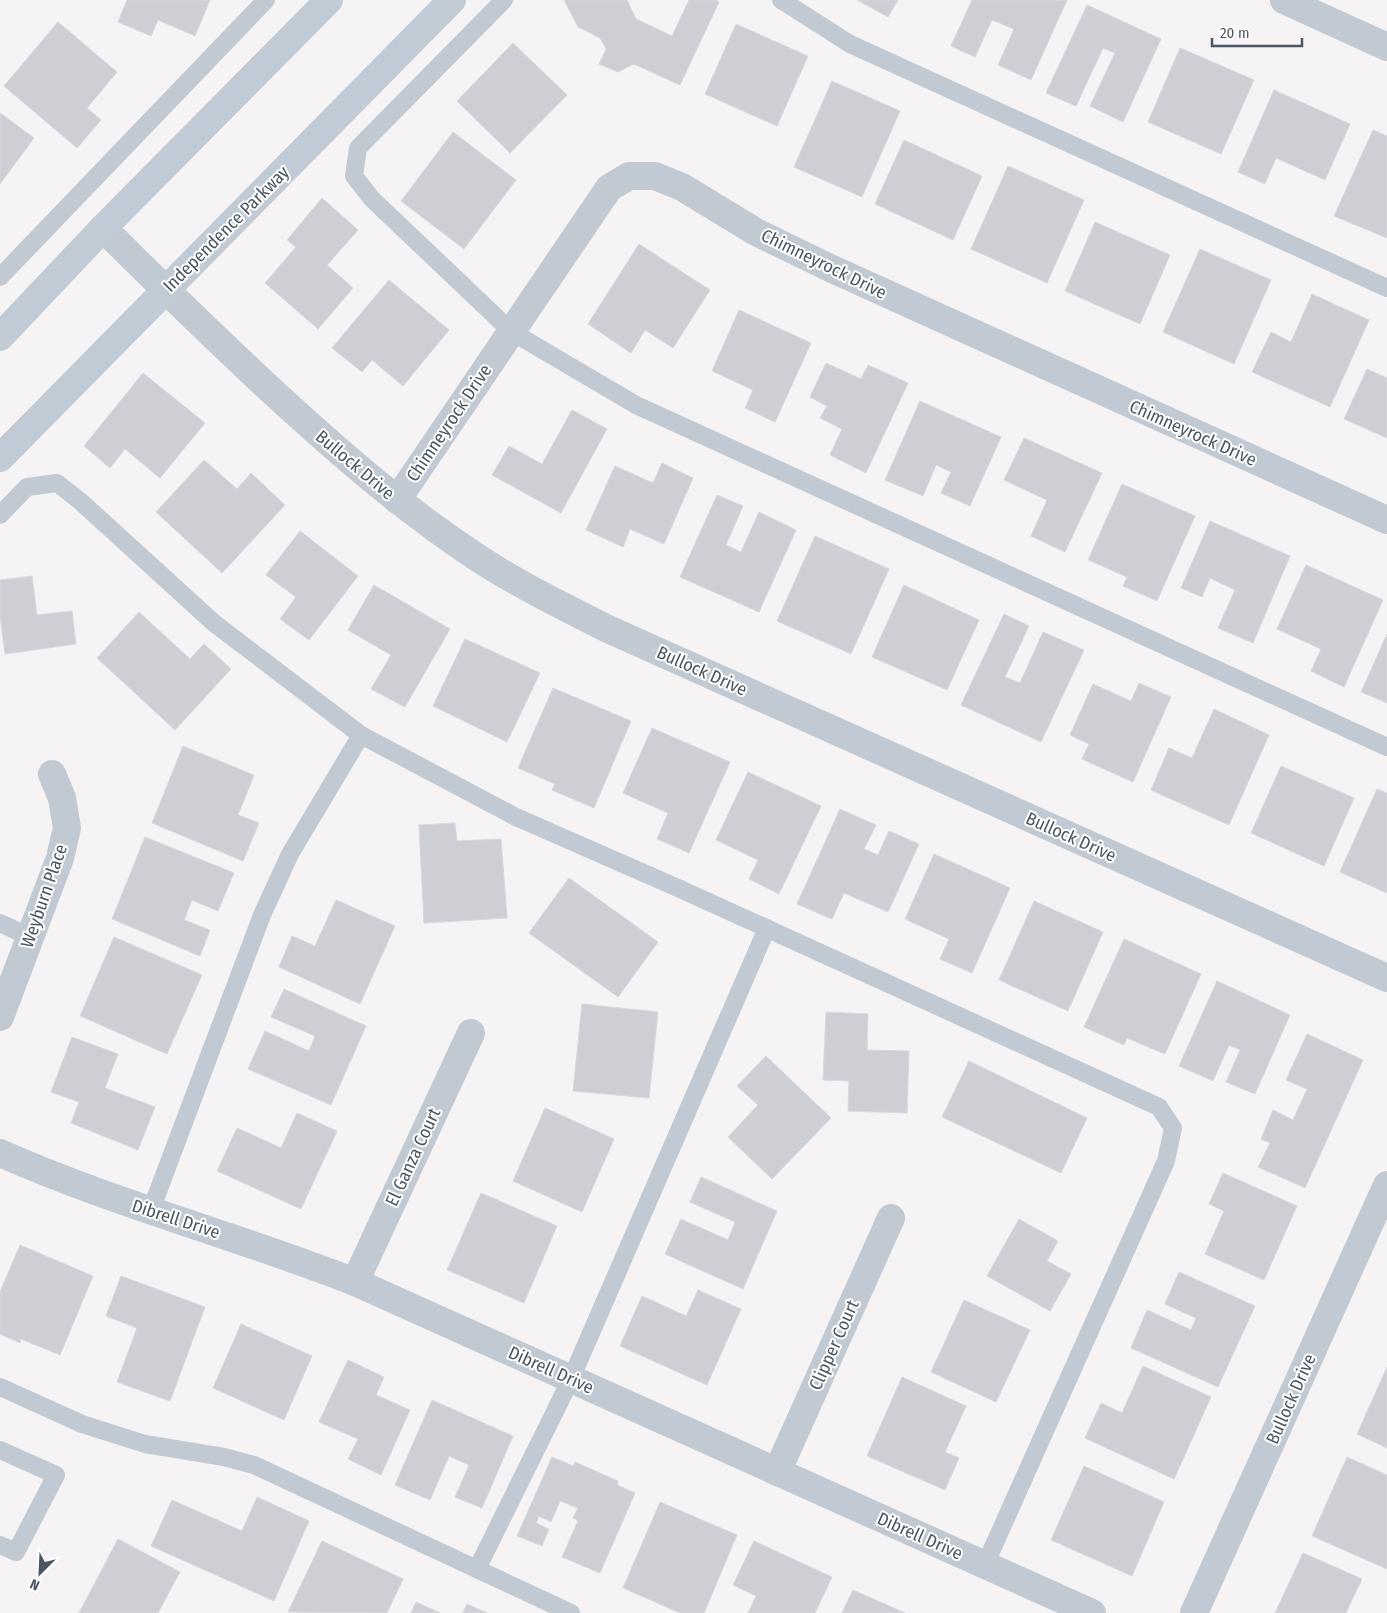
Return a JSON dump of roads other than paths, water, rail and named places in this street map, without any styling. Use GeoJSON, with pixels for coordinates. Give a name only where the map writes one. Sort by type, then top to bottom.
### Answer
{"type":"FeatureCollection","features":[{"type":"Feature","properties":{"kind":"main road"},"geometry":{"type":"LineString","coordinates":[[0,338],[103,228],[328,0]]}},
{"type":"Feature","properties":{"kind":"main road","name":"Independence Parkway"},"geometry":{"type":"LineString","coordinates":[[0,458],[452,0]]}},
{"type":"Feature","properties":{"kind":"street"},"geometry":{"type":"LineString","coordinates":[[1284,0],[1387,47]]}},
{"type":"Feature","properties":{"kind":"street","name":"Chimneyrock Drive"},"geometry":{"type":"LineString","coordinates":[[397,500],[609,188],[629,176],[655,176],[682,187],[756,232],[830,268],[1387,520]]}},
{"type":"Feature","properties":{"kind":"street","name":"Bullock Drive"},"geometry":{"type":"LineString","coordinates":[[103,228],[165,291],[327,442],[397,500],[476,556],[546,597],[608,629],[1387,978]]}},
{"type":"Feature","properties":{"kind":"street","name":"Weyburn Place"},"geometry":{"type":"LineString","coordinates":[[0,1017],[60,858],[67,828],[62,798],[52,774]]}},
{"type":"Feature","properties":{"kind":"street","name":"El Ganza Court"},"geometry":{"type":"LineString","coordinates":[[355,1282],[471,1033]]}},
{"type":"Feature","properties":{"kind":"street","name":"Dibrell Drive"},"geometry":{"type":"LineString","coordinates":[[0,1152],[39,1170],[292,1257],[355,1282],[1092,1613]]}},
{"type":"Feature","properties":{"kind":"street","name":"Bullock Drive"},"geometry":{"type":"LineString","coordinates":[[1194,1613],[1387,1185]]}},
{"type":"Feature","properties":{"kind":"street","name":"Clipper Court"},"geometry":{"type":"LineString","coordinates":[[777,1472],[891,1218]]}},
{"type":"Feature","properties":{"kind":"lane"},"geometry":{"type":"LineString","coordinates":[[0,278],[266,0]]}},
{"type":"Feature","properties":{"kind":"lane"},"geometry":{"type":"LineString","coordinates":[[504,0],[358,148],[354,176],[372,199],[512,332],[636,406],[1387,747]]}},
{"type":"Feature","properties":{"kind":"lane"},"geometry":{"type":"LineString","coordinates":[[781,0],[850,44],[1387,288]]}},
{"type":"Feature","properties":{"kind":"lane"},"geometry":{"type":"LineString","coordinates":[[0,515],[27,487],[57,483],[80,501],[214,623],[361,735],[516,817],[767,928],[1159,1106],[1173,1128],[1166,1160],[985,1565]]}},
{"type":"Feature","properties":{"kind":"lane"},"geometry":{"type":"LineString","coordinates":[[151,1210],[262,915],[290,854],[361,735]]}},
{"type":"Feature","properties":{"kind":"lane"},"geometry":{"type":"LineString","coordinates":[[0,923],[30,937]]}},
{"type":"Feature","properties":{"kind":"lane"},"geometry":{"type":"LineString","coordinates":[[477,1569],[571,1379],[767,928]]}},
{"type":"Feature","properties":{"kind":"lane"},"geometry":{"type":"LineString","coordinates":[[0,1387],[82,1424],[145,1444],[224,1457],[254,1465],[571,1613]]}},
{"type":"Feature","properties":{"kind":"lane"},"geometry":{"type":"LineString","coordinates":[[0,1450],[56,1475],[16,1552],[0,1545]]}}]}
